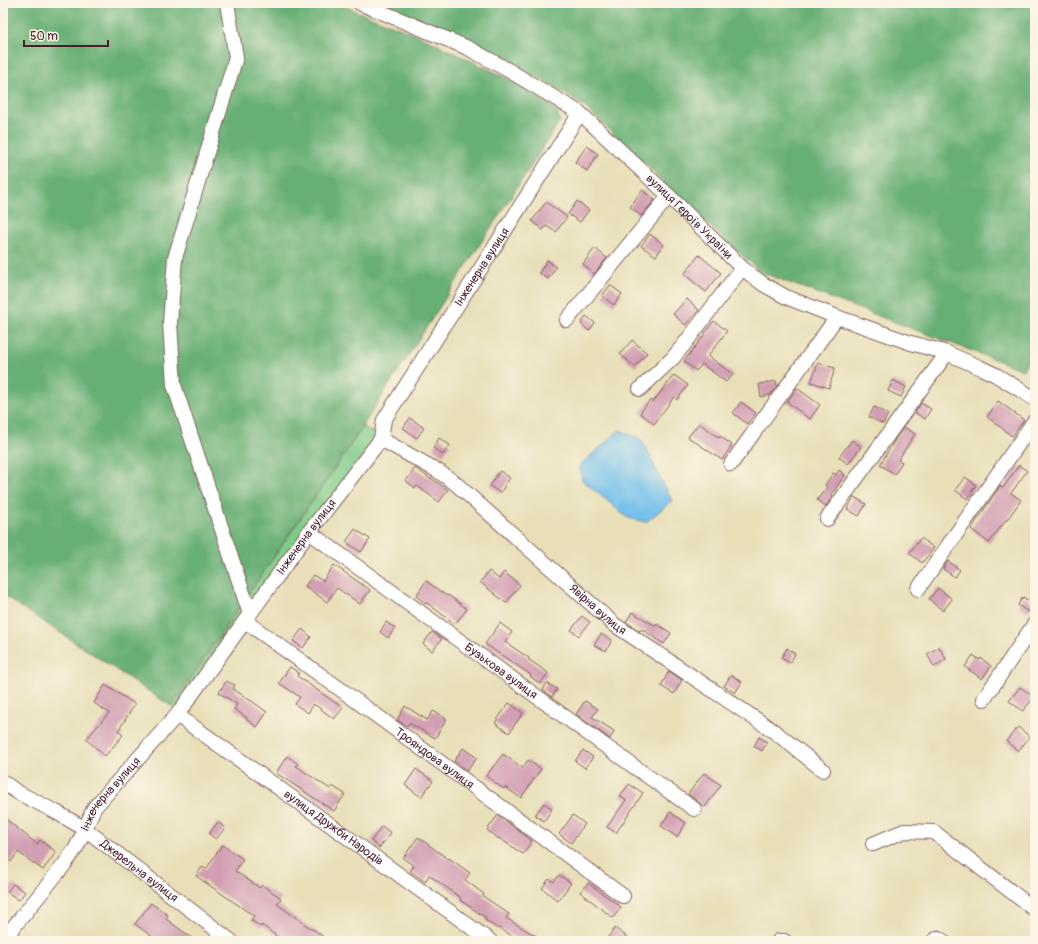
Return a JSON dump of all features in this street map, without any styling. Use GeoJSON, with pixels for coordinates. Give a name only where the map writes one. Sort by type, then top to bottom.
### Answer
{"type":"FeatureCollection","features":[{"type":"Feature","properties":{"kind":"street"},"geometry":{"type":"LineString","coordinates":[[227,3],[236,57],[175,258],[170,323],[174,385],[248,618]]}},
{"type":"Feature","properties":{"kind":"street","name":"вулиця Героїв України"},"geometry":{"type":"LineString","coordinates":[[360,3],[468,48],[580,113],[669,196],[742,268],[763,284],[786,297],[837,317],[911,343],[947,353],[996,375],[1035,399]]}},
{"type":"Feature","properties":{"kind":"street","name":"Інженерна вулиця"},"geometry":{"type":"LineString","coordinates":[[3,940],[76,848],[94,808],[177,715],[309,532],[381,439],[384,420],[580,113]]}},
{"type":"Feature","properties":{"kind":"street"},"geometry":{"type":"LineString","coordinates":[[567,320],[669,196]]}},
{"type":"Feature","properties":{"kind":"street"},"geometry":{"type":"LineString","coordinates":[[640,389],[673,358],[742,268]]}},
{"type":"Feature","properties":{"kind":"street"},"geometry":{"type":"LineString","coordinates":[[731,464],[837,317]]}},
{"type":"Feature","properties":{"kind":"street"},"geometry":{"type":"LineString","coordinates":[[827,519],[947,353]]}},
{"type":"Feature","properties":{"kind":"street"},"geometry":{"type":"LineString","coordinates":[[918,589],[1035,420]]}},
{"type":"Feature","properties":{"kind":"street","name":"Явірна вулиця"},"geometry":{"type":"LineString","coordinates":[[381,439],[438,471],[455,483],[615,625],[776,732],[823,770]]}},
{"type":"Feature","properties":{"kind":"street","name":"Бузькова вулиця"},"geometry":{"type":"LineString","coordinates":[[309,532],[694,809]]}},
{"type":"Feature","properties":{"kind":"street","name":"Трояндова вулиця"},"geometry":{"type":"LineString","coordinates":[[248,618],[347,694],[623,896]]}},
{"type":"Feature","properties":{"kind":"street"},"geometry":{"type":"LineString","coordinates":[[984,699],[1035,623]]}},
{"type":"Feature","properties":{"kind":"street","name":"вулиця Дружби Народів"},"geometry":{"type":"LineString","coordinates":[[177,715],[490,941]]}},
{"type":"Feature","properties":{"kind":"street","name":"Джерельна вулиця"},"geometry":{"type":"LineString","coordinates":[[3,782],[17,792],[85,829],[231,941]]}},
{"type":"Feature","properties":{"kind":"street"},"geometry":{"type":"LineString","coordinates":[[873,844],[904,831],[934,832],[1035,910]]}},
{"type":"Feature","properties":{"kind":"street"},"geometry":{"type":"LineString","coordinates":[[934,941],[938,938],[943,941]]}},
{"type":"Feature","properties":{"kind":"street"},"geometry":{"type":"LineString","coordinates":[[779,941],[784,941]]}},
{"type":"Feature","properties":{"kind":"green space"},"geometry":{"type":"Polygon","coordinates":[[[3,3],[336,3],[422,37],[517,83],[557,110],[560,121],[347,450],[171,706],[3,595],[3,3]]]}},
{"type":"Feature","properties":{"kind":"green space"},"geometry":{"type":"Polygon","coordinates":[[[371,3],[1035,3],[1035,349],[1023,370],[763,273],[734,249],[584,106],[541,79],[472,44],[371,3]]]}},
{"type":"Feature","properties":{"kind":"green space"},"geometry":{"type":"Polygon","coordinates":[[[363,427],[378,436],[179,711],[172,707],[363,427]]]}},
{"type":"Feature","properties":{"kind":"water"},"geometry":{"type":"Polygon","coordinates":[[[620,430],[641,439],[672,501],[646,522],[628,518],[582,480],[580,465],[620,430]]]}},
{"type":"Feature","properties":{"kind":"building"},"geometry":{"type":"Polygon","coordinates":[[[587,146],[598,154],[587,171],[575,162],[587,146]]]}},
{"type":"Feature","properties":{"kind":"building"},"geometry":{"type":"Polygon","coordinates":[[[642,190],[655,200],[641,216],[630,207],[642,190]]]}},
{"type":"Feature","properties":{"kind":"building"},"geometry":{"type":"Polygon","coordinates":[[[577,201],[589,210],[580,222],[568,214],[577,201]]]}},
{"type":"Feature","properties":{"kind":"building"},"geometry":{"type":"Polygon","coordinates":[[[546,202],[567,217],[556,232],[546,226],[543,230],[532,221],[546,202]]]}},
{"type":"Feature","properties":{"kind":"building"},"geometry":{"type":"Polygon","coordinates":[[[650,234],[664,245],[656,256],[641,246],[650,234]]]}},
{"type":"Feature","properties":{"kind":"building"},"geometry":{"type":"Polygon","coordinates":[[[595,248],[607,258],[594,274],[583,264],[595,248]]]}},
{"type":"Feature","properties":{"kind":"building"},"geometry":{"type":"Polygon","coordinates":[[[699,255],[721,273],[706,292],[684,274],[699,255]]]}},
{"type":"Feature","properties":{"kind":"building"},"geometry":{"type":"Polygon","coordinates":[[[547,260],[556,267],[548,279],[539,273],[547,260]]]}},
{"type":"Feature","properties":{"kind":"building"},"geometry":{"type":"Polygon","coordinates":[[[610,285],[622,294],[614,305],[602,296],[610,285]]]}},
{"type":"Feature","properties":{"kind":"building"},"geometry":{"type":"Polygon","coordinates":[[[687,299],[699,310],[685,325],[673,314],[687,299]]]}},
{"type":"Feature","properties":{"kind":"building"},"geometry":{"type":"Polygon","coordinates":[[[586,316],[595,323],[589,331],[581,324],[586,316]]]}},
{"type":"Feature","properties":{"kind":"building"},"geometry":{"type":"Polygon","coordinates":[[[714,321],[727,331],[708,356],[733,374],[726,382],[702,364],[696,371],[684,361],[714,321]]]}},
{"type":"Feature","properties":{"kind":"building"},"geometry":{"type":"Polygon","coordinates":[[[632,340],[647,353],[635,367],[620,354],[632,340]]]}},
{"type":"Feature","properties":{"kind":"building"},"geometry":{"type":"Polygon","coordinates":[[[818,363],[835,368],[829,388],[811,382],[818,363]]]}},
{"type":"Feature","properties":{"kind":"building"},"geometry":{"type":"Polygon","coordinates":[[[674,375],[688,385],[677,400],[674,397],[654,424],[640,413],[650,400],[653,402],[674,375]]]}},
{"type":"Feature","properties":{"kind":"building"},"geometry":{"type":"Polygon","coordinates":[[[893,380],[906,387],[901,397],[888,391],[893,380]]]}},
{"type":"Feature","properties":{"kind":"building"},"geometry":{"type":"Polygon","coordinates":[[[776,381],[777,386],[770,395],[761,397],[759,384],[776,381]]]}},
{"type":"Feature","properties":{"kind":"building"},"geometry":{"type":"Polygon","coordinates":[[[797,388],[820,405],[810,419],[787,402],[797,388]]]}},
{"type":"Feature","properties":{"kind":"building"},"geometry":{"type":"Polygon","coordinates":[[[998,401],[1024,420],[1012,436],[987,417],[998,401]]]}},
{"type":"Feature","properties":{"kind":"building"},"geometry":{"type":"Polygon","coordinates":[[[741,402],[756,413],[747,424],[733,413],[741,402]]]}},
{"type":"Feature","properties":{"kind":"building"},"geometry":{"type":"Polygon","coordinates":[[[921,403],[931,409],[925,419],[915,413],[921,403]]]}},
{"type":"Feature","properties":{"kind":"building"},"geometry":{"type":"Polygon","coordinates":[[[874,407],[888,414],[883,424],[869,417],[874,407]]]}},
{"type":"Feature","properties":{"kind":"building"},"geometry":{"type":"Polygon","coordinates":[[[410,418],[424,428],[417,438],[403,428],[410,418]]]}},
{"type":"Feature","properties":{"kind":"building"},"geometry":{"type":"Polygon","coordinates":[[[699,423],[719,438],[720,436],[732,445],[722,460],[688,437],[699,423]]]}},
{"type":"Feature","properties":{"kind":"building"},"geometry":{"type":"Polygon","coordinates":[[[904,427],[915,434],[898,460],[902,462],[895,474],[880,465],[904,427]]]}},
{"type":"Feature","properties":{"kind":"building"},"geometry":{"type":"Polygon","coordinates":[[[439,438],[450,445],[443,455],[433,448],[439,438]]]}},
{"type":"Feature","properties":{"kind":"building"},"geometry":{"type":"Polygon","coordinates":[[[852,440],[861,447],[848,464],[839,457],[852,440]]]}},
{"type":"Feature","properties":{"kind":"building"},"geometry":{"type":"Polygon","coordinates":[[[1019,465],[1027,471],[1011,493],[1021,500],[989,543],[971,529],[1000,486],[1003,488],[1019,465]]]}},
{"type":"Feature","properties":{"kind":"building"},"geometry":{"type":"Polygon","coordinates":[[[415,468],[448,490],[439,502],[417,486],[415,488],[406,481],[415,468]]]}},
{"type":"Feature","properties":{"kind":"building"},"geometry":{"type":"Polygon","coordinates":[[[839,470],[845,475],[831,495],[833,496],[826,506],[817,500],[827,487],[825,485],[833,473],[836,475],[839,470]]]}},
{"type":"Feature","properties":{"kind":"building"},"geometry":{"type":"Polygon","coordinates":[[[500,471],[510,478],[500,493],[490,486],[500,471]]]}},
{"type":"Feature","properties":{"kind":"building"},"geometry":{"type":"Polygon","coordinates":[[[965,477],[976,485],[967,499],[955,490],[965,477]]]}},
{"type":"Feature","properties":{"kind":"building"},"geometry":{"type":"Polygon","coordinates":[[[854,497],[866,504],[859,516],[847,509],[854,497]]]}},
{"type":"Feature","properties":{"kind":"building"},"geometry":{"type":"Polygon","coordinates":[[[355,529],[370,539],[361,552],[346,542],[355,529]]]}},
{"type":"Feature","properties":{"kind":"building"},"geometry":{"type":"Polygon","coordinates":[[[921,538],[934,548],[922,563],[909,553],[921,538]]]}},
{"type":"Feature","properties":{"kind":"building"},"geometry":{"type":"Polygon","coordinates":[[[948,561],[960,570],[955,577],[943,569],[948,561]]]}},
{"type":"Feature","properties":{"kind":"building"},"geometry":{"type":"Polygon","coordinates":[[[334,565],[370,590],[360,604],[337,588],[327,602],[305,586],[313,575],[323,581],[334,565]]]}},
{"type":"Feature","properties":{"kind":"building"},"geometry":{"type":"Polygon","coordinates":[[[489,571],[499,579],[504,572],[520,585],[506,603],[480,582],[489,571]]]}},
{"type":"Feature","properties":{"kind":"building"},"geometry":{"type":"Polygon","coordinates":[[[426,581],[467,609],[455,624],[416,596],[426,581]]]}},
{"type":"Feature","properties":{"kind":"building"},"geometry":{"type":"Polygon","coordinates":[[[938,588],[952,599],[943,611],[929,599],[938,588]]]}},
{"type":"Feature","properties":{"kind":"building"},"geometry":{"type":"Polygon","coordinates":[[[1023,597],[1034,604],[1028,612],[1018,605],[1023,597]]]}},
{"type":"Feature","properties":{"kind":"building"},"geometry":{"type":"Polygon","coordinates":[[[632,612],[656,626],[657,624],[671,633],[664,644],[642,629],[640,631],[626,622],[632,612]]]}},
{"type":"Feature","properties":{"kind":"building"},"geometry":{"type":"Polygon","coordinates":[[[582,616],[590,622],[579,636],[571,630],[582,616]]]}},
{"type":"Feature","properties":{"kind":"building"},"geometry":{"type":"Polygon","coordinates":[[[386,622],[395,628],[388,638],[380,632],[386,622]]]}},
{"type":"Feature","properties":{"kind":"building"},"geometry":{"type":"Polygon","coordinates":[[[500,623],[512,632],[505,642],[548,673],[540,684],[530,676],[531,675],[485,644],[500,623]]]}},
{"type":"Feature","properties":{"kind":"building"},"geometry":{"type":"Polygon","coordinates":[[[302,629],[311,637],[303,648],[293,641],[302,629]]]}},
{"type":"Feature","properties":{"kind":"building"},"geometry":{"type":"Polygon","coordinates":[[[432,632],[442,639],[432,651],[423,644],[432,632]]]}},
{"type":"Feature","properties":{"kind":"building"},"geometry":{"type":"Polygon","coordinates":[[[601,634],[612,640],[606,651],[594,645],[601,634]]]}},
{"type":"Feature","properties":{"kind":"building"},"geometry":{"type":"Polygon","coordinates":[[[939,647],[946,659],[934,667],[927,654],[939,647]]]}},
{"type":"Feature","properties":{"kind":"building"},"geometry":{"type":"Polygon","coordinates":[[[787,648],[795,654],[790,663],[781,658],[787,648]]]}},
{"type":"Feature","properties":{"kind":"building"},"geometry":{"type":"Polygon","coordinates":[[[973,655],[980,660],[981,658],[991,666],[982,679],[965,667],[973,655]]]}},
{"type":"Feature","properties":{"kind":"building"},"geometry":{"type":"Polygon","coordinates":[[[290,667],[299,673],[297,676],[343,708],[334,719],[314,704],[308,713],[295,704],[300,697],[279,683],[290,667]]]}},
{"type":"Feature","properties":{"kind":"building"},"geometry":{"type":"Polygon","coordinates":[[[669,671],[682,680],[674,694],[661,686],[669,671]]]}},
{"type":"Feature","properties":{"kind":"building"},"geometry":{"type":"Polygon","coordinates":[[[731,675],[742,682],[735,693],[724,686],[731,675]]]}},
{"type":"Feature","properties":{"kind":"building"},"geometry":{"type":"Polygon","coordinates":[[[226,681],[235,685],[233,689],[267,712],[257,727],[234,709],[237,704],[219,693],[226,681]]]}},
{"type":"Feature","properties":{"kind":"building"},"geometry":{"type":"Polygon","coordinates":[[[547,683],[557,689],[552,697],[543,690],[547,683]]]}},
{"type":"Feature","properties":{"kind":"building"},"geometry":{"type":"Polygon","coordinates":[[[105,685],[135,704],[118,731],[123,735],[105,756],[86,739],[109,713],[94,703],[105,685]]]}},
{"type":"Feature","properties":{"kind":"building"},"geometry":{"type":"Polygon","coordinates":[[[1020,687],[1034,697],[1023,711],[1009,701],[1020,687]]]}},
{"type":"Feature","properties":{"kind":"building"},"geometry":{"type":"Polygon","coordinates":[[[585,701],[598,709],[592,717],[614,731],[610,739],[576,714],[585,701]]]}},
{"type":"Feature","properties":{"kind":"building"},"geometry":{"type":"Polygon","coordinates":[[[509,703],[523,713],[509,733],[495,723],[509,703]]]}},
{"type":"Feature","properties":{"kind":"building"},"geometry":{"type":"Polygon","coordinates":[[[405,706],[427,720],[433,711],[447,719],[435,738],[409,723],[407,726],[397,720],[405,706]]]}},
{"type":"Feature","properties":{"kind":"building"},"geometry":{"type":"Polygon","coordinates":[[[1018,727],[1030,737],[1018,751],[1006,741],[1018,727]]]}},
{"type":"Feature","properties":{"kind":"building"},"geometry":{"type":"Polygon","coordinates":[[[759,737],[767,742],[762,751],[754,746],[759,737]]]}},
{"type":"Feature","properties":{"kind":"building"},"geometry":{"type":"Polygon","coordinates":[[[463,748],[477,758],[467,771],[454,761],[463,748]]]}},
{"type":"Feature","properties":{"kind":"building"},"geometry":{"type":"Polygon","coordinates":[[[583,750],[593,757],[585,768],[575,761],[583,750]]]}},
{"type":"Feature","properties":{"kind":"building"},"geometry":{"type":"Polygon","coordinates":[[[503,754],[523,768],[528,760],[541,769],[521,798],[505,787],[504,789],[486,776],[503,754]]]}},
{"type":"Feature","properties":{"kind":"building"},"geometry":{"type":"Polygon","coordinates":[[[287,756],[298,764],[296,766],[330,789],[332,786],[345,794],[334,811],[276,773],[287,756]]]}},
{"type":"Feature","properties":{"kind":"building"},"geometry":{"type":"Polygon","coordinates":[[[416,769],[433,781],[421,797],[405,785],[416,769]]]}},
{"type":"Feature","properties":{"kind":"building"},"geometry":{"type":"Polygon","coordinates":[[[704,773],[721,785],[705,807],[688,794],[704,773]]]}},
{"type":"Feature","properties":{"kind":"building"},"geometry":{"type":"Polygon","coordinates":[[[629,784],[643,793],[616,833],[607,827],[626,800],[620,796],[629,784]]]}},
{"type":"Feature","properties":{"kind":"building"},"geometry":{"type":"Polygon","coordinates":[[[544,803],[552,809],[544,821],[535,815],[544,803]]]}},
{"type":"Feature","properties":{"kind":"building"},"geometry":{"type":"Polygon","coordinates":[[[670,812],[686,823],[677,837],[661,826],[670,812]]]}},
{"type":"Feature","properties":{"kind":"building"},"geometry":{"type":"Polygon","coordinates":[[[498,815],[532,841],[523,854],[487,830],[498,815]]]}},
{"type":"Feature","properties":{"kind":"building"},"geometry":{"type":"Polygon","coordinates":[[[573,815],[585,824],[571,843],[559,834],[573,815]]]}},
{"type":"Feature","properties":{"kind":"building"},"geometry":{"type":"Polygon","coordinates":[[[3,817],[37,844],[40,840],[56,852],[43,870],[18,852],[11,862],[3,856],[3,817]]]}},
{"type":"Feature","properties":{"kind":"building"},"geometry":{"type":"Polygon","coordinates":[[[218,822],[225,828],[216,839],[209,834],[218,822]]]}},
{"type":"Feature","properties":{"kind":"building"},"geometry":{"type":"Polygon","coordinates":[[[382,826],[391,833],[379,848],[371,841],[382,826]]]}},
{"type":"Feature","properties":{"kind":"building"},"geometry":{"type":"Polygon","coordinates":[[[418,837],[470,873],[465,880],[484,894],[483,896],[509,914],[506,918],[544,941],[521,941],[499,928],[498,929],[485,920],[486,918],[460,900],[461,898],[429,875],[425,882],[410,871],[414,866],[403,858],[418,837]]]}},
{"type":"Feature","properties":{"kind":"building"},"geometry":{"type":"Polygon","coordinates":[[[222,845],[243,859],[235,871],[260,888],[262,885],[281,898],[277,904],[329,941],[283,941],[262,925],[261,927],[251,920],[254,916],[196,876],[202,867],[206,869],[222,845]]]}},
{"type":"Feature","properties":{"kind":"building"},"geometry":{"type":"Polygon","coordinates":[[[559,875],[571,883],[558,901],[542,888],[549,879],[554,882],[559,875]]]}},
{"type":"Feature","properties":{"kind":"building"},"geometry":{"type":"Polygon","coordinates":[[[588,883],[621,907],[613,918],[580,892],[588,883]]]}},
{"type":"Feature","properties":{"kind":"building"},"geometry":{"type":"Polygon","coordinates":[[[13,884],[25,892],[19,900],[7,892],[13,884]]]}},
{"type":"Feature","properties":{"kind":"building"},"geometry":{"type":"Polygon","coordinates":[[[151,903],[168,915],[166,919],[196,941],[158,941],[135,924],[151,903]]]}},
{"type":"Feature","properties":{"kind":"building"},"geometry":{"type":"Polygon","coordinates":[[[615,928],[632,941],[605,941],[615,928]]]}}]}
